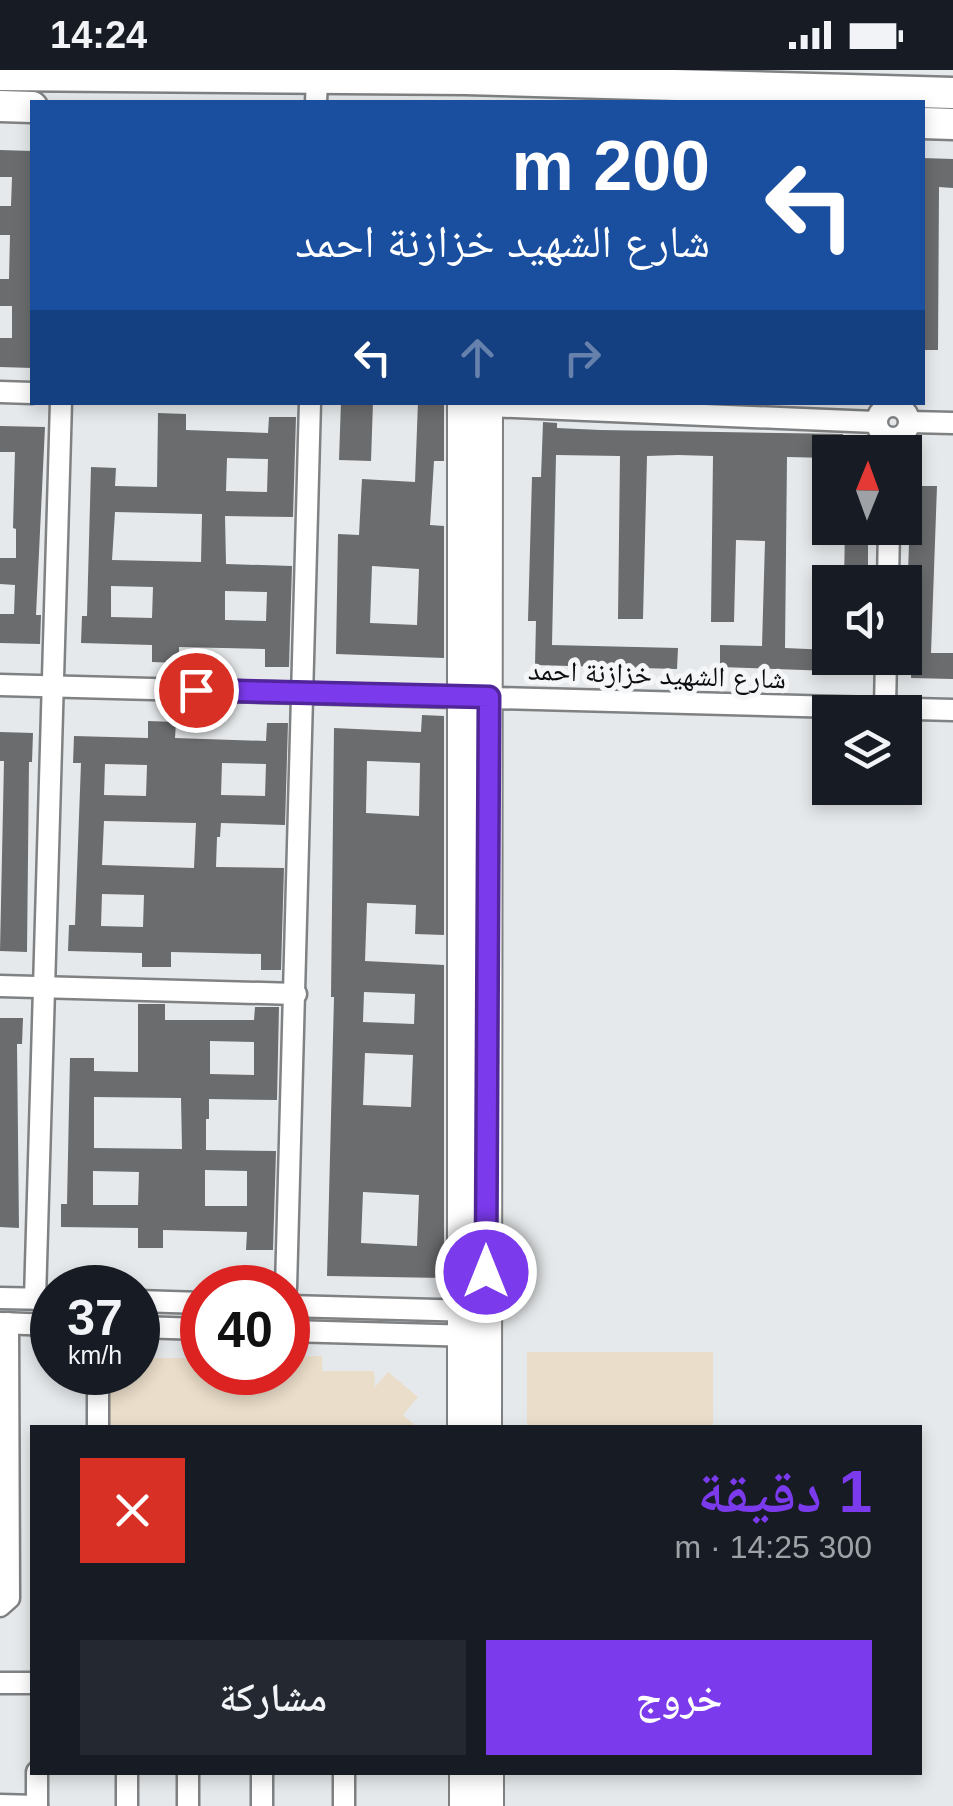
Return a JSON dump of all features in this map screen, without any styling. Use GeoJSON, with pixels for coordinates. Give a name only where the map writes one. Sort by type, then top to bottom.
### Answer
{"type":"FeatureCollection","features":[{"type":"Feature","properties":{"kind":"main road"},"geometry":{"type":"LineString","coordinates":[[0,75],[317,91],[953,93]]}},
{"type":"Feature","properties":{"kind":"main road"},"geometry":{"type":"LineString","coordinates":[[0,106],[30,107]]}},
{"type":"Feature","properties":{"kind":"main road"},"geometry":{"type":"LineString","coordinates":[[925,123],[953,124]]}},
{"type":"Feature","properties":{"kind":"street"},"geometry":{"type":"LineString","coordinates":[[0,392],[30,393]]}},
{"type":"Feature","properties":{"kind":"street"},"geometry":{"type":"LineString","coordinates":[[44,1265],[42,987],[61,405]]}},
{"type":"Feature","properties":{"kind":"street"},"geometry":{"type":"LineString","coordinates":[[287,1265],[310,405]]}},
{"type":"Feature","properties":{"kind":"street"},"geometry":{"type":"LineString","coordinates":[[479,405],[460,697],[474,1323],[487,1425]]}},
{"type":"Feature","properties":{"kind":"street"},"geometry":{"type":"LineString","coordinates":[[462,1425],[474,1323],[489,697],[479,405]]}},
{"type":"Feature","properties":{"kind":"street"},"geometry":{"type":"LineString","coordinates":[[501,405],[876,422]]}},
{"type":"Feature","properties":{"kind":"street"},"geometry":{"type":"LineString","coordinates":[[881,435],[876,422],[880,411],[889,405]]}},
{"type":"Feature","properties":{"kind":"street"},"geometry":{"type":"LineString","coordinates":[[892,405],[907,413],[910,422],[905,435]]}},
{"type":"Feature","properties":{"kind":"street"},"geometry":{"type":"LineString","coordinates":[[910,422],[953,423]]}},
{"type":"Feature","properties":{"kind":"street","name":"شارع الشهيد خزازنة احمد"},"geometry":{"type":"LineString","coordinates":[[0,685],[812,706]]}},
{"type":"Feature","properties":{"kind":"street","name":"شارع الشهيد خزازنة احمد"},"geometry":{"type":"LineString","coordinates":[[922,709],[953,710]]}},
{"type":"Feature","properties":{"kind":"street"},"geometry":{"type":"LineString","coordinates":[[0,986],[296,994]]}},
{"type":"Feature","properties":{"kind":"street"},"geometry":{"type":"LineString","coordinates":[[0,1298],[30,1299]]}},
{"type":"Feature","properties":{"kind":"street"},"geometry":{"type":"LineString","coordinates":[[310,1308],[474,1323]]}},
{"type":"Feature","properties":{"kind":"street"},"geometry":{"type":"LineString","coordinates":[[0,1606],[8,1598],[4,1323],[30,1324]]}},
{"type":"Feature","properties":{"kind":"street"},"geometry":{"type":"LineString","coordinates":[[310,1330],[474,1323]]}},
{"type":"Feature","properties":{"kind":"street"},"geometry":{"type":"LineString","coordinates":[[98,1395],[98,1425]]}},
{"type":"Feature","properties":{"kind":"street"},"geometry":{"type":"LineString","coordinates":[[0,1684],[30,1683]]}},
{"type":"Feature","properties":{"kind":"street"},"geometry":{"type":"LineString","coordinates":[[0,1805],[37,1806],[37,1775]]}},
{"type":"Feature","properties":{"kind":"street"},"geometry":{"type":"LineString","coordinates":[[127,1775],[127,1806]]}},
{"type":"Feature","properties":{"kind":"street"},"geometry":{"type":"LineString","coordinates":[[188,1775],[188,1806]]}},
{"type":"Feature","properties":{"kind":"street"},"geometry":{"type":"LineString","coordinates":[[262,1775],[262,1806]]}},
{"type":"Feature","properties":{"kind":"street"},"geometry":{"type":"LineString","coordinates":[[344,1775],[344,1806]]}},
{"type":"Feature","properties":{"kind":"street"},"geometry":{"type":"LineString","coordinates":[[464,1775],[464,1806]]}},
{"type":"Feature","properties":{"kind":"street"},"geometry":{"type":"LineString","coordinates":[[489,1775],[489,1806]]}},
{"type":"Feature","properties":{"kind":"shaded area"},"geometry":{"type":"Polygon","coordinates":[[[527,1352],[713,1352],[713,1425],[527,1425],[527,1352]]]}},
{"type":"Feature","properties":{"kind":"shaded area"},"geometry":{"type":"Polygon","coordinates":[[[310,1356],[322,1356],[322,1371],[374,1371],[375,1387],[388,1372],[418,1397],[403,1415],[415,1425],[109,1425],[108,1395],[160,1395],[160,1358],[180,1358],[180,1395],[310,1395],[310,1356]]]}},
{"type":"Feature","properties":{"kind":"building"},"geometry":{"type":"Polygon","coordinates":[[[0,150],[30,151],[30,368],[0,367],[0,338],[12,338],[12,306],[0,306],[0,279],[9,279],[10,235],[0,235],[0,206],[11,206],[12,177],[0,177],[0,150]]]}},
{"type":"Feature","properties":{"kind":"building"},"geometry":{"type":"Polygon","coordinates":[[[925,158],[953,159],[953,188],[939,187],[938,350],[925,350],[925,158]]]}},
{"type":"Feature","properties":{"kind":"building"},"geometry":{"type":"Polygon","coordinates":[[[341,405],[373,405],[371,461],[339,460],[341,405]]]}},
{"type":"Feature","properties":{"kind":"building"},"geometry":{"type":"Polygon","coordinates":[[[418,405],[444,405],[444,461],[434,461],[430,525],[444,526],[444,658],[336,654],[338,534],[359,535],[362,479],[415,482],[418,405]],[[372,566],[370,623],[417,625],[419,569],[372,566]]]}},
{"type":"Feature","properties":{"kind":"building"},"geometry":{"type":"Polygon","coordinates":[[[158,413],[186,414],[186,430],[268,433],[269,417],[296,417],[293,517],[225,516],[226,564],[292,566],[289,667],[265,667],[265,649],[179,647],[179,663],[152,662],[152,645],[81,643],[82,616],[87,616],[91,467],[116,468],[115,486],[157,487],[158,413]],[[227,458],[226,491],[267,492],[268,459],[227,458]],[[115,512],[112,560],[201,562],[202,514],[115,512]],[[111,586],[111,617],[152,618],[153,587],[111,586]],[[225,591],[225,620],[266,621],[267,592],[225,591]]]}},
{"type":"Feature","properties":{"kind":"building"},"geometry":{"type":"Polygon","coordinates":[[[543,422],[557,423],[557,428],[600,430],[843,434],[812,435],[812,458],[787,457],[785,648],[812,649],[812,670],[720,667],[720,645],[762,646],[765,541],[736,540],[734,622],[711,622],[713,456],[678,455],[647,456],[643,619],[618,619],[620,456],[556,455],[552,645],[678,648],[677,669],[535,665],[536,621],[528,621],[532,477],[541,477],[543,422]]]}},
{"type":"Feature","properties":{"kind":"building"},"geometry":{"type":"Polygon","coordinates":[[[0,426],[45,427],[36,615],[41,615],[40,644],[0,643],[0,614],[14,614],[15,585],[0,584],[0,558],[16,558],[16,529],[15,452],[0,452],[0,426]]]}},
{"type":"Feature","properties":{"kind":"building"},"geometry":{"type":"Polygon","coordinates":[[[922,486],[937,486],[931,653],[953,653],[953,679],[911,678],[922,675],[922,565],[908,565],[909,545],[922,545],[922,486]]]}},
{"type":"Feature","properties":{"kind":"building"},"geometry":{"type":"Polygon","coordinates":[[[845,545],[868,545],[868,565],[844,565],[845,545]]]}},
{"type":"Feature","properties":{"kind":"building"},"geometry":{"type":"Polygon","coordinates":[[[422,715],[444,716],[444,935],[415,934],[416,905],[367,903],[365,961],[444,965],[444,1278],[327,1276],[334,997],[334,728],[421,732],[422,715]],[[367,761],[366,813],[419,816],[420,763],[367,761]],[[364,992],[363,1022],[414,1024],[415,994],[364,992]],[[365,1053],[363,1105],[411,1107],[413,1055],[365,1053]],[[363,1192],[361,1243],[417,1246],[419,1195],[363,1192]]]}},
{"type":"Feature","properties":{"kind":"building"},"geometry":{"type":"Polygon","coordinates":[[[148,721],[176,722],[175,738],[266,741],[267,723],[288,723],[285,825],[221,823],[216,867],[284,868],[281,970],[261,970],[261,954],[171,952],[171,967],[142,967],[142,953],[68,951],[69,925],[75,925],[81,763],[73,763],[74,736],[148,738],[148,721]],[[222,763],[221,795],[265,796],[266,764],[222,763]],[[105,764],[104,795],[146,796],[147,765],[105,764]],[[104,821],[102,865],[194,868],[196,823],[104,821]],[[102,894],[101,926],[143,927],[144,895],[102,894]]]}},
{"type":"Feature","properties":{"kind":"building"},"geometry":{"type":"Polygon","coordinates":[[[0,732],[33,733],[29,762],[27,952],[0,951],[4,761],[0,761],[0,732]]]}},
{"type":"Feature","properties":{"kind":"building"},"geometry":{"type":"Polygon","coordinates":[[[138,1004],[165,1004],[165,1020],[254,1020],[255,1007],[279,1007],[277,1100],[209,1099],[206,1119],[206,1150],[276,1151],[273,1250],[246,1250],[247,1232],[163,1230],[163,1248],[138,1248],[138,1228],[61,1227],[61,1204],[67,1204],[70,1058],[94,1058],[94,1071],[138,1072],[138,1004]],[[210,1041],[210,1074],[254,1075],[254,1042],[210,1041]],[[94,1097],[94,1148],[182,1149],[181,1098],[94,1097]],[[205,1170],[205,1206],[247,1206],[247,1171],[205,1170]],[[93,1171],[93,1205],[138,1205],[139,1172],[93,1171]]]}},
{"type":"Feature","properties":{"kind":"building"},"geometry":{"type":"Polygon","coordinates":[[[0,1018],[23,1018],[22,1044],[17,1044],[19,1228],[0,1227],[0,1018]]]}},
{"type":"Feature","properties":{"kind":"route"},"geometry":{"type":"LineString","coordinates":[[196,690],[489,697],[486,1272]]}}]}
